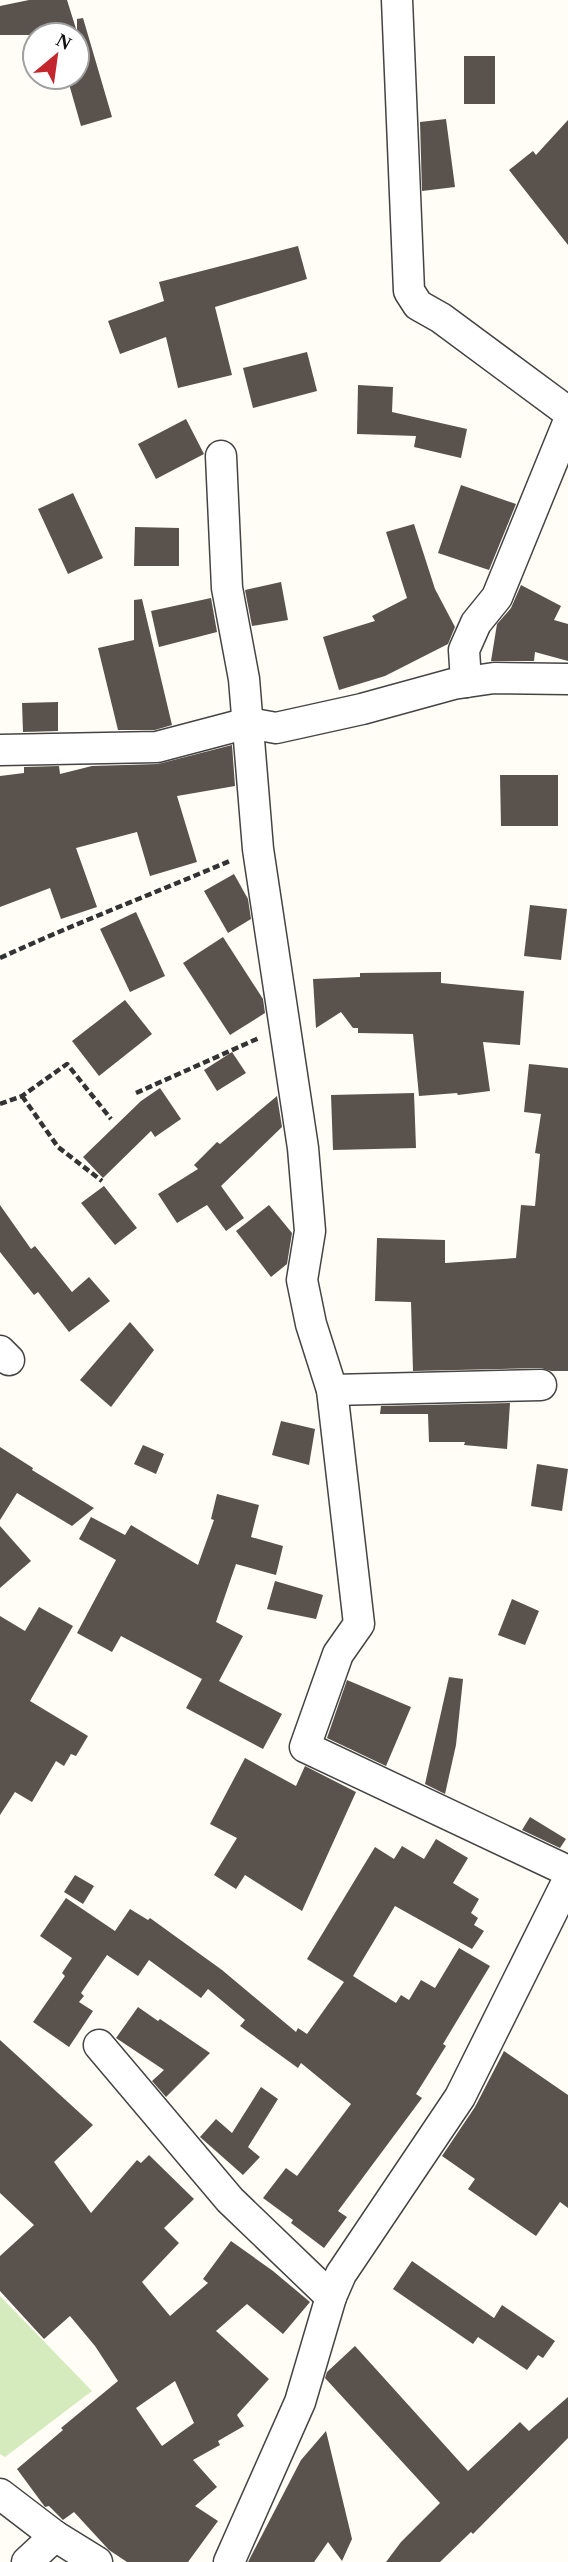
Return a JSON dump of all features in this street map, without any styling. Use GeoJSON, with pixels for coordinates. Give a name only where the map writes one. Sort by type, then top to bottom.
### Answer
{"type":"FeatureCollection","features":[{"type":"Feature","properties":{"kind":"street"},"geometry":{"type":"LineString","coordinates":[[397,0],[409,291],[418,305],[441,318],[568,412]]}},
{"type":"Feature","properties":{"kind":"street"},"geometry":{"type":"LineString","coordinates":[[466,682],[464,650],[476,624],[497,597],[568,423]]}},
{"type":"Feature","properties":{"kind":"street"},"geometry":{"type":"LineString","coordinates":[[221,456],[227,588],[244,679],[258,849],[303,1148],[310,1231],[302,1280],[311,1324],[332,1390],[359,1624],[338,1654],[305,1747],[568,1871]]}},
{"type":"Feature","properties":{"kind":"street"},"geometry":{"type":"LineString","coordinates":[[0,750],[157,747],[248,723],[276,728],[466,682],[494,678],[568,679]]}},
{"type":"Feature","properties":{"kind":"street"},"geometry":{"type":"LineString","coordinates":[[332,1390],[541,1385]]}},
{"type":"Feature","properties":{"kind":"street"},"geometry":{"type":"LineString","coordinates":[[229,2562],[300,2402],[331,2297],[341,2274],[460,2097],[568,1880]]}},
{"type":"Feature","properties":{"kind":"street"},"geometry":{"type":"LineString","coordinates":[[99,2045],[230,2200],[331,2297]]}},
{"type":"Feature","properties":{"kind":"street"},"geometry":{"type":"LineString","coordinates":[[0,2494],[55,2536],[97,2562]]}},
{"type":"Feature","properties":{"kind":"street"},"geometry":{"type":"LineString","coordinates":[[27,2562],[55,2536]]}},
{"type":"Feature","properties":{"kind":"path"},"geometry":{"type":"LineString","coordinates":[[0,958],[71,925],[119,908],[258,849]]}},
{"type":"Feature","properties":{"kind":"path"},"geometry":{"type":"LineString","coordinates":[[136,1093],[285,1026]]}},
{"type":"Feature","properties":{"kind":"path"},"geometry":{"type":"LineString","coordinates":[[0,1104],[22,1096],[67,1064],[111,1119]]}},
{"type":"Feature","properties":{"kind":"path"},"geometry":{"type":"LineString","coordinates":[[22,1096],[58,1147],[102,1181]]}},
{"type":"Feature","properties":{"kind":"green space"},"geometry":{"type":"Polygon","coordinates":[[[0,2296],[92,2391],[5,2457],[0,2454],[0,2296]]]}},
{"type":"Feature","properties":{"kind":"building"},"geometry":{"type":"Polygon","coordinates":[[[29,0],[67,0],[74,21],[21,21],[21,35],[0,35],[0,6],[29,0]]]}},
{"type":"Feature","properties":{"kind":"building"},"geometry":{"type":"Polygon","coordinates":[[[91,45],[112,117],[81,126],[71,91],[91,91],[91,45]]]}},
{"type":"Feature","properties":{"kind":"building"},"geometry":{"type":"Polygon","coordinates":[[[464,56],[495,56],[495,104],[464,104],[464,56]]]}},
{"type":"Feature","properties":{"kind":"building"},"geometry":{"type":"Polygon","coordinates":[[[446,119],[455,187],[422,191],[420,122],[446,119]]]}},
{"type":"Feature","properties":{"kind":"building"},"geometry":{"type":"Polygon","coordinates":[[[568,120],[568,245],[509,170],[533,151],[536,155],[568,120]]]}},
{"type":"Feature","properties":{"kind":"building"},"geometry":{"type":"Polygon","coordinates":[[[298,246],[307,279],[215,307],[232,375],[178,388],[166,337],[120,354],[108,321],[164,301],[159,282],[298,246]]]}},
{"type":"Feature","properties":{"kind":"building"},"geometry":{"type":"Polygon","coordinates":[[[307,352],[317,391],[253,408],[243,368],[307,352]]]}},
{"type":"Feature","properties":{"kind":"building"},"geometry":{"type":"Polygon","coordinates":[[[358,385],[393,387],[392,412],[467,429],[461,458],[414,447],[416,436],[357,434],[358,385]]]}},
{"type":"Feature","properties":{"kind":"building"},"geometry":{"type":"Polygon","coordinates":[[[186,419],[204,454],[156,479],[138,444],[186,419]]]}},
{"type":"Feature","properties":{"kind":"building"},"geometry":{"type":"Polygon","coordinates":[[[461,485],[516,504],[489,570],[438,553],[461,485]]]}},
{"type":"Feature","properties":{"kind":"building"},"geometry":{"type":"Polygon","coordinates":[[[73,493],[103,558],[68,574],[38,509],[73,493]]]}},
{"type":"Feature","properties":{"kind":"building"},"geometry":{"type":"Polygon","coordinates":[[[414,524],[435,589],[455,627],[448,644],[385,676],[339,690],[323,637],[375,621],[372,616],[407,598],[386,532],[414,524]]]}},
{"type":"Feature","properties":{"kind":"building"},"geometry":{"type":"Polygon","coordinates":[[[135,527],[179,528],[179,566],[134,566],[135,527]]]}},
{"type":"Feature","properties":{"kind":"building"},"geometry":{"type":"Polygon","coordinates":[[[281,582],[288,620],[252,626],[245,590],[281,582]]]}},
{"type":"Feature","properties":{"kind":"building"},"geometry":{"type":"Polygon","coordinates":[[[521,585],[561,606],[554,620],[568,624],[568,661],[535,652],[534,661],[491,661],[497,624],[511,608],[521,585]]]}},
{"type":"Feature","properties":{"kind":"building"},"geometry":{"type":"Polygon","coordinates":[[[211,598],[217,632],[159,647],[151,611],[211,598]]]}},
{"type":"Feature","properties":{"kind":"building"},"geometry":{"type":"Polygon","coordinates":[[[142,599],[172,725],[155,730],[118,730],[98,648],[134,640],[134,600],[142,599]]]}},
{"type":"Feature","properties":{"kind":"building"},"geometry":{"type":"Polygon","coordinates":[[[58,702],[58,731],[23,732],[22,703],[58,702]]]}},
{"type":"Feature","properties":{"kind":"building"},"geometry":{"type":"Polygon","coordinates":[[[232,745],[235,786],[177,796],[197,862],[150,876],[137,832],[76,848],[97,907],[61,919],[50,888],[0,907],[0,776],[24,773],[24,767],[59,766],[60,774],[92,766],[158,764],[232,745]]]}},
{"type":"Feature","properties":{"kind":"building"},"geometry":{"type":"Polygon","coordinates":[[[500,775],[558,775],[558,826],[501,826],[500,775]]]}},
{"type":"Feature","properties":{"kind":"building"},"geometry":{"type":"Polygon","coordinates":[[[234,874],[248,899],[251,919],[228,933],[204,891],[234,874]]]}},
{"type":"Feature","properties":{"kind":"building"},"geometry":{"type":"Polygon","coordinates":[[[530,905],[567,909],[561,960],[524,956],[530,905]]]}},
{"type":"Feature","properties":{"kind":"building"},"geometry":{"type":"Polygon","coordinates":[[[136,912],[165,976],[130,992],[100,929],[136,912]]]}},
{"type":"Feature","properties":{"kind":"building"},"geometry":{"type":"Polygon","coordinates":[[[223,937],[263,999],[265,1013],[230,1035],[183,963],[223,937]]]}},
{"type":"Feature","properties":{"kind":"building"},"geometry":{"type":"Polygon","coordinates":[[[441,972],[441,983],[524,991],[520,1045],[483,1042],[490,1091],[419,1096],[413,1034],[358,1033],[358,1028],[353,1028],[341,1012],[316,1028],[313,979],[360,977],[360,973],[441,972]]]}},
{"type":"Feature","properties":{"kind":"building"},"geometry":{"type":"Polygon","coordinates":[[[125,1000],[152,1034],[99,1076],[72,1041],[125,1000]]]}},
{"type":"Feature","properties":{"kind":"building"},"geometry":{"type":"Polygon","coordinates":[[[232,1052],[246,1073],[217,1091],[204,1070],[232,1052]]]}},
{"type":"Feature","properties":{"kind":"building"},"geometry":{"type":"Polygon","coordinates":[[[529,1064],[568,1068],[568,1371],[541,1368],[413,1371],[411,1302],[375,1301],[377,1238],[445,1240],[445,1263],[516,1258],[521,1205],[535,1206],[540,1154],[535,1153],[541,1114],[524,1112],[529,1064]]]}},
{"type":"Feature","properties":{"kind":"building"},"geometry":{"type":"Polygon","coordinates":[[[160,1088],[181,1119],[155,1137],[151,1131],[103,1178],[83,1157],[141,1101],[160,1088]]]}},
{"type":"Feature","properties":{"kind":"building"},"geometry":{"type":"Polygon","coordinates":[[[414,1093],[416,1148],[333,1150],[331,1095],[414,1093]]]}},
{"type":"Feature","properties":{"kind":"building"},"geometry":{"type":"Polygon","coordinates":[[[277,1096],[282,1127],[221,1186],[244,1218],[226,1231],[207,1205],[177,1223],[158,1194],[198,1169],[194,1165],[217,1142],[220,1144],[277,1096]]]}},
{"type":"Feature","properties":{"kind":"building"},"geometry":{"type":"Polygon","coordinates":[[[104,1186],[137,1228],[115,1245],[81,1203],[104,1186]]]}},
{"type":"Feature","properties":{"kind":"building"},"geometry":{"type":"Polygon","coordinates":[[[0,1205],[31,1249],[35,1246],[72,1292],[89,1277],[110,1301],[69,1332],[38,1292],[34,1295],[0,1252],[0,1205]]]}},
{"type":"Feature","properties":{"kind":"building"},"geometry":{"type":"Polygon","coordinates":[[[269,1205],[292,1233],[287,1264],[271,1277],[236,1231],[269,1205]]]}},
{"type":"Feature","properties":{"kind":"building"},"geometry":{"type":"Polygon","coordinates":[[[130,1322],[154,1350],[111,1407],[80,1380],[130,1322]]]}},
{"type":"Feature","properties":{"kind":"building"},"geometry":{"type":"Polygon","coordinates":[[[510,1403],[507,1449],[464,1445],[465,1442],[429,1442],[428,1414],[380,1414],[381,1406],[510,1403]]]}},
{"type":"Feature","properties":{"kind":"building"},"geometry":{"type":"Polygon","coordinates":[[[281,1421],[315,1429],[309,1465],[272,1455],[281,1421]]]}},
{"type":"Feature","properties":{"kind":"building"},"geometry":{"type":"Polygon","coordinates":[[[143,1445],[164,1454],[156,1474],[134,1464],[143,1445]]]}},
{"type":"Feature","properties":{"kind":"building"},"geometry":{"type":"Polygon","coordinates":[[[0,1447],[94,1508],[72,1526],[17,1493],[0,1520],[0,1447]]]}},
{"type":"Feature","properties":{"kind":"building"},"geometry":{"type":"Polygon","coordinates":[[[537,1464],[568,1469],[562,1511],[531,1506],[537,1464]]]}},
{"type":"Feature","properties":{"kind":"building"},"geometry":{"type":"Polygon","coordinates":[[[217,1494],[259,1505],[251,1537],[283,1546],[276,1575],[236,1564],[216,1622],[243,1636],[219,1681],[282,1714],[263,1749],[186,1708],[202,1679],[121,1636],[112,1652],[77,1633],[116,1560],[79,1539],[91,1517],[125,1535],[131,1525],[198,1565],[214,1520],[211,1519],[217,1494]]]}},
{"type":"Feature","properties":{"kind":"building"},"geometry":{"type":"Polygon","coordinates":[[[0,1526],[31,1561],[0,1588],[0,1526]]]}},
{"type":"Feature","properties":{"kind":"building"},"geometry":{"type":"Polygon","coordinates":[[[275,1581],[323,1595],[316,1619],[267,1609],[275,1581]]]}},
{"type":"Feature","properties":{"kind":"building"},"geometry":{"type":"Polygon","coordinates":[[[512,1599],[539,1611],[525,1645],[498,1635],[512,1599]]]}},
{"type":"Feature","properties":{"kind":"building"},"geometry":{"type":"Polygon","coordinates":[[[39,1607],[73,1626],[30,1701],[88,1736],[76,1756],[71,1754],[64,1766],[56,1761],[32,1802],[15,1792],[0,1815],[0,1616],[25,1631],[39,1607]]]}},
{"type":"Feature","properties":{"kind":"building"},"geometry":{"type":"Polygon","coordinates":[[[449,1677],[463,1679],[456,1745],[445,1794],[425,1784],[449,1677]]]}},
{"type":"Feature","properties":{"kind":"building"},"geometry":{"type":"Polygon","coordinates":[[[347,1680],[411,1707],[386,1766],[327,1738],[347,1680]]]}},
{"type":"Feature","properties":{"kind":"building"},"geometry":{"type":"Polygon","coordinates":[[[245,1758],[296,1786],[305,1766],[356,1792],[302,1911],[245,1875],[236,1889],[214,1875],[237,1838],[210,1824],[245,1758]]]}},
{"type":"Feature","properties":{"kind":"building"},"geometry":{"type":"Polygon","coordinates":[[[530,1817],[566,1839],[560,1848],[522,1830],[530,1817]]]}},
{"type":"Feature","properties":{"kind":"building"},"geometry":{"type":"Polygon","coordinates":[[[436,1839],[468,1858],[453,1883],[479,1899],[471,1913],[478,1918],[474,1925],[484,1931],[472,1949],[395,1906],[353,1976],[396,2003],[401,1995],[409,2000],[421,1980],[435,1988],[459,1948],[490,1966],[416,2094],[422,2098],[338,2211],[347,2217],[324,2248],[263,2198],[286,2168],[297,2176],[351,2104],[301,2063],[298,2068],[240,2026],[245,2020],[208,1989],[201,1998],[149,1960],[138,1976],[107,1955],[81,1993],[84,1996],[79,2002],[93,2011],[69,2047],[33,2022],[65,1976],[62,1973],[72,1958],[40,1936],[66,1898],[115,1931],[130,1909],[148,1920],[150,1918],[222,1970],[296,2032],[298,2028],[307,2034],[344,1982],[307,1959],[375,1847],[394,1859],[402,1846],[424,1859],[436,1839]]]}},
{"type":"Feature","properties":{"kind":"building"},"geometry":{"type":"Polygon","coordinates":[[[75,1875],[94,1886],[83,1904],[64,1892],[75,1875]]]}},
{"type":"Feature","properties":{"kind":"building"},"geometry":{"type":"Polygon","coordinates":[[[138,2007],[210,2053],[166,2097],[152,2081],[164,2070],[116,2038],[138,2007]]]}},
{"type":"Feature","properties":{"kind":"building"},"geometry":{"type":"Polygon","coordinates":[[[0,2040],[93,2125],[54,2162],[91,2213],[137,2160],[141,2163],[149,2155],[194,2199],[164,2228],[179,2243],[142,2282],[170,2316],[208,2283],[203,2279],[231,2241],[310,2302],[283,2334],[247,2304],[216,2331],[269,2379],[237,2415],[244,2426],[218,2441],[220,2445],[193,2460],[217,2487],[195,2506],[218,2521],[188,2562],[127,2562],[109,2550],[74,2512],[63,2520],[49,2506],[45,2507],[17,2469],[118,2381],[95,2346],[70,2316],[44,2339],[0,2291],[0,2256],[34,2225],[0,2193],[0,2040]],[[175,2381],[136,2408],[162,2446],[194,2423],[175,2381]]]}},
{"type":"Feature","properties":{"kind":"building"},"geometry":{"type":"Polygon","coordinates":[[[504,2051],[568,2095],[568,2208],[560,2202],[536,2236],[468,2189],[475,2179],[442,2156],[475,2107],[504,2051]]]}},
{"type":"Feature","properties":{"kind":"building"},"geometry":{"type":"Polygon","coordinates":[[[261,2087],[278,2099],[248,2147],[260,2157],[243,2175],[200,2137],[216,2119],[232,2133],[261,2087]]]}},
{"type":"Feature","properties":{"kind":"building"},"geometry":{"type":"Polygon","coordinates":[[[412,2261],[494,2318],[502,2305],[555,2341],[543,2358],[538,2355],[527,2370],[478,2337],[473,2344],[393,2289],[412,2261]]]}},
{"type":"Feature","properties":{"kind":"building"},"geometry":{"type":"Polygon","coordinates":[[[355,2346],[468,2471],[520,2422],[529,2431],[568,2397],[568,2438],[473,2534],[471,2532],[440,2562],[386,2562],[401,2542],[440,2503],[325,2378],[327,2372],[355,2346]]]}},
{"type":"Feature","properties":{"kind":"building"},"geometry":{"type":"Polygon","coordinates":[[[326,2431],[352,2539],[342,2561],[328,2542],[314,2562],[248,2562],[301,2460],[326,2431]]]}}]}
